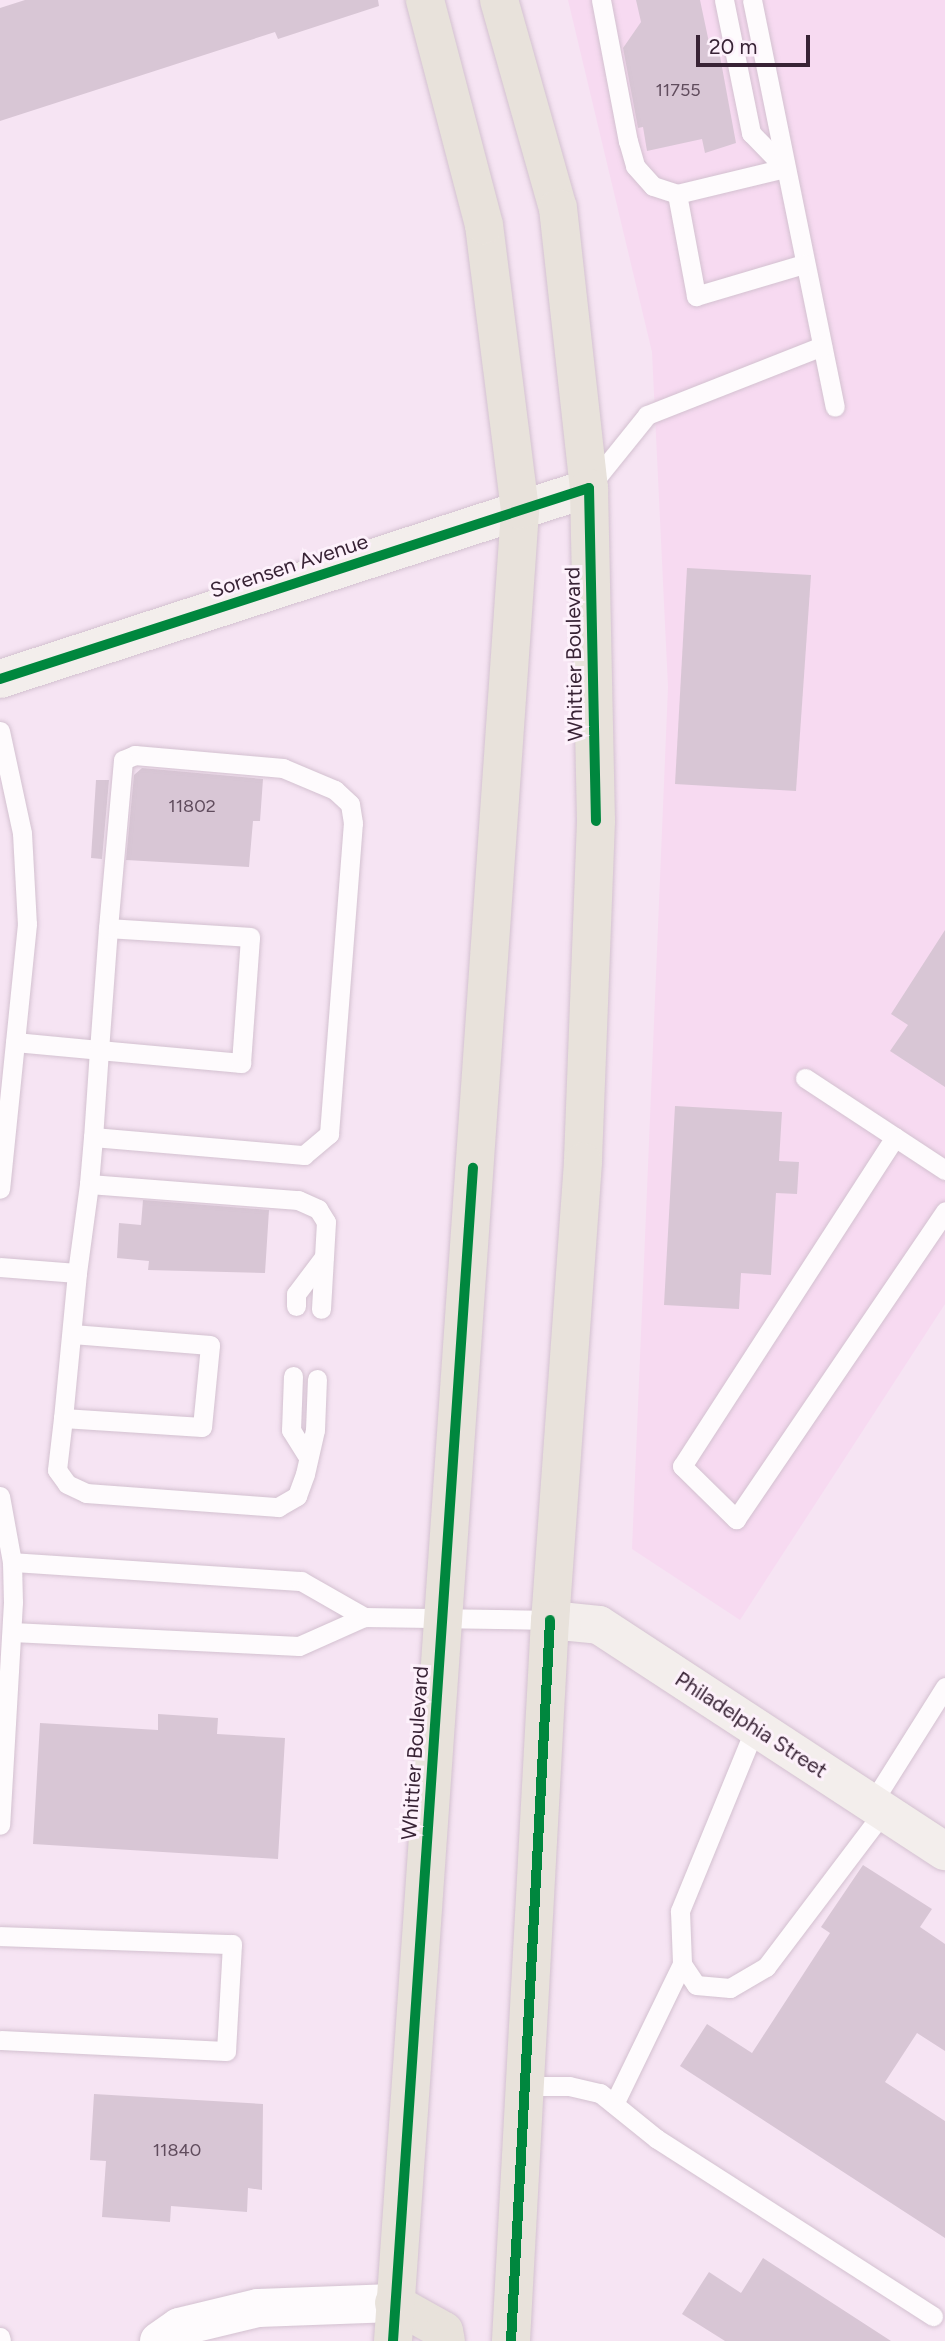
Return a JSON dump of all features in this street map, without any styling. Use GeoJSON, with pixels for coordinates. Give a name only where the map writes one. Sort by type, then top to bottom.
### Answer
{"type":"FeatureCollection","features":[{"type":"Feature","properties":{"kind":"main road","name":"Whittier Boulevard"},"geometry":{"type":"LineString","coordinates":[[393,2341],[520,510],[484,225],[425,0]]}},
{"type":"Feature","properties":{"kind":"main road"},"geometry":{"type":"LineString","coordinates":[[471,0],[477,19],[515,64]]}},
{"type":"Feature","properties":{"kind":"main road","name":"Whittier Boulevard"},"geometry":{"type":"LineString","coordinates":[[499,0],[558,208],[589,488],[596,821],[593,941],[550,1620],[511,2341]]}},
{"type":"Feature","properties":{"kind":"main road"},"geometry":{"type":"LineString","coordinates":[[394,2303],[444,2331],[446,2341]]}},
{"type":"Feature","properties":{"kind":"street","name":"Sorensen Avenue"},"geometry":{"type":"LineString","coordinates":[[0,679],[589,488]]}},
{"type":"Feature","properties":{"kind":"street","name":"Philadelphia Street"},"geometry":{"type":"LineString","coordinates":[[550,1620],[599,1625],[945,1851]]}},
{"type":"Feature","properties":{"kind":"street"},"geometry":{"type":"LineString","coordinates":[[159,2341],[178,2327],[258,2308],[394,2303]]}},
{"type":"Feature","properties":{"kind":"lane"},"geometry":{"type":"LineString","coordinates":[[601,0],[635,166],[653,186],[677,194],[785,169]]}},
{"type":"Feature","properties":{"kind":"lane"},"geometry":{"type":"LineString","coordinates":[[724,0],[751,132],[785,169]]}},
{"type":"Feature","properties":{"kind":"lane"},"geometry":{"type":"LineString","coordinates":[[752,0],[835,407]]}},
{"type":"Feature","properties":{"kind":"lane"},"geometry":{"type":"LineString","coordinates":[[677,194],[696,296],[804,264]]}},
{"type":"Feature","properties":{"kind":"lane"},"geometry":{"type":"LineString","coordinates":[[589,488],[647,415],[822,346]]}},
{"type":"Feature","properties":{"kind":"lane"},"geometry":{"type":"LineString","coordinates":[[0,731],[22,833],[27,882],[0,1189]]}},
{"type":"Feature","properties":{"kind":"lane"},"geometry":{"type":"LineString","coordinates":[[93,1137],[304,1155],[329,1134],[353,823],[350,804],[335,790],[283,768],[135,755],[123,760],[89,1184],[57,1470],[67,1484],[86,1493],[278,1507],[297,1496],[315,1430],[317,1379]]}},
{"type":"Feature","properties":{"kind":"lane"},"geometry":{"type":"LineString","coordinates":[[15,1042],[241,1063],[250,937],[108,928]]}},
{"type":"Feature","properties":{"kind":"lane"},"geometry":{"type":"LineString","coordinates":[[805,1078],[945,1170]]}},
{"type":"Feature","properties":{"kind":"lane"},"geometry":{"type":"LineString","coordinates":[[895,1137],[682,1466],[736,1519],[945,1212]]}},
{"type":"Feature","properties":{"kind":"lane"},"geometry":{"type":"LineString","coordinates":[[89,1184],[299,1200],[317,1209],[326,1222],[321,1309]]}},
{"type":"Feature","properties":{"kind":"lane"},"geometry":{"type":"LineString","coordinates":[[296,1306],[296,1294],[324,1257]]}},
{"type":"Feature","properties":{"kind":"lane"},"geometry":{"type":"LineString","coordinates":[[0,1267],[77,1273]]}},
{"type":"Feature","properties":{"kind":"lane"},"geometry":{"type":"LineString","coordinates":[[63,1418],[202,1427],[210,1345],[72,1334]]}},
{"type":"Feature","properties":{"kind":"lane"},"geometry":{"type":"LineString","coordinates":[[293,1376],[291,1430],[307,1456]]}},
{"type":"Feature","properties":{"kind":"lane"},"geometry":{"type":"LineString","coordinates":[[0,1496],[12,1562],[12,1632],[0,1825]]}},
{"type":"Feature","properties":{"kind":"lane"},"geometry":{"type":"LineString","coordinates":[[12,1562],[301,1581],[364,1617]]}},
{"type":"Feature","properties":{"kind":"lane"},"geometry":{"type":"LineString","coordinates":[[12,1632],[299,1646],[364,1617],[444,1616],[550,1620]]}},
{"type":"Feature","properties":{"kind":"lane"},"geometry":{"type":"LineString","coordinates":[[682,1964],[696,1985],[730,1988],[766,1967],[878,1807],[945,1687]]}},
{"type":"Feature","properties":{"kind":"lane"},"geometry":{"type":"LineString","coordinates":[[614,2104],[682,1964],[680,1911],[755,1728]]}},
{"type":"Feature","properties":{"kind":"lane"},"geometry":{"type":"LineString","coordinates":[[0,1936],[232,1944],[226,2051],[0,2040]]}},
{"type":"Feature","properties":{"kind":"lane"},"geometry":{"type":"LineString","coordinates":[[525,2086],[569,2086],[600,2093],[657,2139],[933,2316]]}},
{"type":"Feature","properties":{"kind":"shaded area"},"geometry":{"type":"Polygon","coordinates":[[[568,0],[945,0],[945,1304],[740,1620],[632,1549],[668,687],[652,352],[568,0]]]}},
{"type":"Feature","properties":{"kind":"building"},"geometry":{"type":"Polygon","coordinates":[[[25,0],[378,0],[379,6],[278,39],[275,32],[0,121],[0,8],[25,0]]]}},
{"type":"Feature","properties":{"kind":"building"},"geometry":{"type":"Polygon","coordinates":[[[636,0],[700,0],[711,52],[719,51],[736,143],[705,153],[702,139],[647,151],[643,127],[638,128],[623,48],[641,22],[636,0]]]}},
{"type":"Feature","properties":{"kind":"building"},"geometry":{"type":"Polygon","coordinates":[[[687,568],[811,575],[796,791],[675,784],[687,568]]]}},
{"type":"Feature","properties":{"kind":"building"},"geometry":{"type":"Polygon","coordinates":[[[142,768],[263,779],[260,821],[253,821],[249,867],[126,860],[134,775],[142,768]]]}},
{"type":"Feature","properties":{"kind":"building"},"geometry":{"type":"Polygon","coordinates":[[[96,780],[109,780],[102,859],[91,858],[96,780]]]}},
{"type":"Feature","properties":{"kind":"building"},"geometry":{"type":"Polygon","coordinates":[[[945,930],[945,1087],[890,1051],[908,1025],[891,1014],[945,930]]]}},
{"type":"Feature","properties":{"kind":"building"},"geometry":{"type":"Polygon","coordinates":[[[675,1106],[782,1112],[779,1161],[799,1162],[797,1194],[776,1193],[771,1275],[741,1273],[739,1309],[664,1305],[675,1106]]]}},
{"type":"Feature","properties":{"kind":"building"},"geometry":{"type":"Polygon","coordinates":[[[143,1200],[269,1210],[265,1273],[148,1270],[149,1261],[117,1258],[119,1223],[141,1225],[143,1200]]]}},
{"type":"Feature","properties":{"kind":"building"},"geometry":{"type":"Polygon","coordinates":[[[158,1714],[218,1718],[217,1734],[285,1738],[278,1859],[33,1844],[40,1723],[158,1730],[158,1714]]]}},
{"type":"Feature","properties":{"kind":"building"},"geometry":{"type":"Polygon","coordinates":[[[863,1865],[932,1909],[920,1927],[945,1944],[945,2051],[917,2033],[885,2082],[945,2121],[945,2238],[680,2066],[707,2024],[752,2053],[830,1933],[821,1927],[863,1865]]]}},
{"type":"Feature","properties":{"kind":"building"},"geometry":{"type":"Polygon","coordinates":[[[94,2094],[263,2104],[262,2190],[248,2188],[247,2212],[171,2206],[170,2222],[102,2217],[106,2161],[90,2160],[94,2094]]]}},
{"type":"Feature","properties":{"kind":"building"},"geometry":{"type":"Polygon","coordinates":[[[763,2258],[891,2341],[725,2341],[682,2314],[709,2272],[741,2293],[763,2258]]]}},
{"type":"Feature","properties":{"kind":"cycle path"},"geometry":{"type":"LineString","coordinates":[[0,679],[589,488],[596,821]]}},
{"type":"Feature","properties":{"kind":"cycle path"},"geometry":{"type":"LineString","coordinates":[[393,2341],[473,1168]]}},
{"type":"Feature","properties":{"kind":"cycle path"},"geometry":{"type":"LineString","coordinates":[[511,2341],[550,1620]]}}]}
